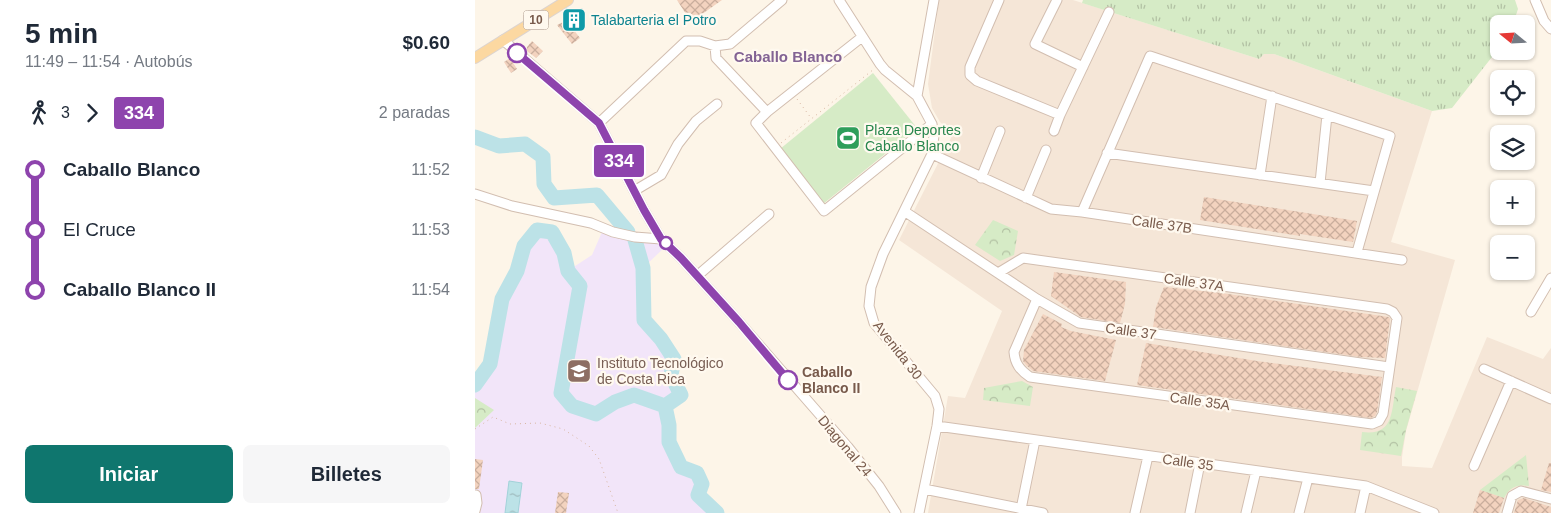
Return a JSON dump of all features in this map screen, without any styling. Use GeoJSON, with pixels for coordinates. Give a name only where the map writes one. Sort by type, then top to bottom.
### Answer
{"type":"FeatureCollection","features":[{"type":"Feature","properties":{"kind":"main road","name":"10"},"geometry":{"type":"LineString","coordinates":[[475,58],[555,3],[569,0]]}},
{"type":"Feature","properties":{"kind":"street"},"geometry":{"type":"LineString","coordinates":[[599,123],[686,41],[700,41],[715,46],[730,44],[783,0]]}},
{"type":"Feature","properties":{"kind":"street"},"geometry":{"type":"LineString","coordinates":[[839,0],[880,64],[917,96],[934,0]]}},
{"type":"Feature","properties":{"kind":"street"},"geometry":{"type":"LineString","coordinates":[[999,0],[969,72],[977,81],[1060,115]]}},
{"type":"Feature","properties":{"kind":"street"},"geometry":{"type":"LineString","coordinates":[[1057,0],[1035,44],[1083,67]]}},
{"type":"Feature","properties":{"kind":"street"},"geometry":{"type":"LineString","coordinates":[[1535,0],[1543,21],[1551,29]]}},
{"type":"Feature","properties":{"kind":"street"},"geometry":{"type":"LineString","coordinates":[[1054,131],[1109,12]]}},
{"type":"Feature","properties":{"kind":"street"},"geometry":{"type":"LineString","coordinates":[[862,37],[767,112],[756,123],[824,211],[932,124]]}},
{"type":"Feature","properties":{"kind":"street","name":"Diagonal 24"},"geometry":{"type":"LineString","coordinates":[[503,40],[599,123],[661,239],[697,276],[848,447],[879,486],[895,513]]}},
{"type":"Feature","properties":{"kind":"street"},"geometry":{"type":"LineString","coordinates":[[715,46],[716,58],[767,112]]}},
{"type":"Feature","properties":{"kind":"street"},"geometry":{"type":"LineString","coordinates":[[1082,212],[1150,56],[1390,136],[1357,252]]}},
{"type":"Feature","properties":{"kind":"street","name":"Avenida 30"},"geometry":{"type":"LineString","coordinates":[[917,96],[932,124],[934,135],[932,154],[880,262],[871,286],[869,306],[874,323],[935,396],[939,409],[919,513]]}},
{"type":"Feature","properties":{"kind":"street"},"geometry":{"type":"LineString","coordinates":[[1260,175],[1272,96]]}},
{"type":"Feature","properties":{"kind":"street"},"geometry":{"type":"LineString","coordinates":[[634,191],[661,175],[678,144],[696,121],[717,104]]}},
{"type":"Feature","properties":{"kind":"street"},"geometry":{"type":"LineString","coordinates":[[1320,184],[1327,114]]}},
{"type":"Feature","properties":{"kind":"street"},"geometry":{"type":"LineString","coordinates":[[981,178],[1000,131]]}},
{"type":"Feature","properties":{"kind":"street"},"geometry":{"type":"LineString","coordinates":[[1026,198],[1046,150]]}},
{"type":"Feature","properties":{"kind":"street"},"geometry":{"type":"LineString","coordinates":[[1107,153],[1374,191]]}},
{"type":"Feature","properties":{"kind":"street","name":"Calle 37B"},"geometry":{"type":"LineString","coordinates":[[932,154],[1051,209],[1402,260]]}},
{"type":"Feature","properties":{"kind":"street"},"geometry":{"type":"LineString","coordinates":[[475,194],[512,206],[591,222],[613,232],[635,237],[661,239]]}},
{"type":"Feature","properties":{"kind":"street","name":"Calle 37"},"geometry":{"type":"LineString","coordinates":[[904,211],[1037,299],[1073,321],[1085,325],[1389,367]]}},
{"type":"Feature","properties":{"kind":"street"},"geometry":{"type":"LineString","coordinates":[[697,276],[769,214]]}},
{"type":"Feature","properties":{"kind":"street","name":"Calle 37A"},"geometry":{"type":"LineString","coordinates":[[998,273],[1023,258],[1387,309],[1393,312],[1397,318],[1389,367]]}},
{"type":"Feature","properties":{"kind":"street"},"geometry":{"type":"LineString","coordinates":[[1531,312],[1551,278]]}},
{"type":"Feature","properties":{"kind":"street","name":"Calle 35A"},"geometry":{"type":"LineString","coordinates":[[1037,299],[1014,352],[1015,361],[1022,371],[1030,377],[1372,424],[1379,420],[1383,414],[1389,367]]}},
{"type":"Feature","properties":{"kind":"street"},"geometry":{"type":"LineString","coordinates":[[1484,370],[1551,399]]}},
{"type":"Feature","properties":{"kind":"street"},"geometry":{"type":"LineString","coordinates":[[1474,466],[1511,382]]}},
{"type":"Feature","properties":{"kind":"street","name":"Calle 35"},"geometry":{"type":"LineString","coordinates":[[937,426],[1367,486],[1434,513]]}},
{"type":"Feature","properties":{"kind":"street"},"geometry":{"type":"LineString","coordinates":[[1021,509],[1035,440]]}},
{"type":"Feature","properties":{"kind":"street"},"geometry":{"type":"LineString","coordinates":[[1135,513],[1148,456]]}},
{"type":"Feature","properties":{"kind":"street"},"geometry":{"type":"LineString","coordinates":[[1189,513],[1200,463]]}},
{"type":"Feature","properties":{"kind":"street"},"geometry":{"type":"LineString","coordinates":[[1246,513],[1256,471]]}},
{"type":"Feature","properties":{"kind":"street"},"geometry":{"type":"LineString","coordinates":[[1299,513],[1308,478]]}},
{"type":"Feature","properties":{"kind":"street"},"geometry":{"type":"LineString","coordinates":[[1360,513],[1367,486]]}},
{"type":"Feature","properties":{"kind":"street"},"geometry":{"type":"LineString","coordinates":[[924,489],[1043,513]]}},
{"type":"Feature","properties":{"kind":"street"},"geometry":{"type":"LineString","coordinates":[[1507,513],[1512,496],[1521,490],[1551,499]]}},
{"type":"Feature","properties":{"kind":"street"},"geometry":{"type":"LineString","coordinates":[[475,511],[476,495]]}},
{"type":"Feature","properties":{"kind":"path"},"geometry":{"type":"LineString","coordinates":[[774,148],[880,64]]}},
{"type":"Feature","properties":{"kind":"path"},"geometry":{"type":"LineString","coordinates":[[792,93],[811,119]]}},
{"type":"Feature","properties":{"kind":"path"},"geometry":{"type":"LineString","coordinates":[[475,429],[493,417],[510,424],[540,423],[563,429],[589,446],[599,459],[618,513]]}},
{"type":"Feature","properties":{"kind":"shaded area"},"geometry":{"type":"Polygon","coordinates":[[[939,0],[1073,0],[1259,59],[1264,54],[1274,54],[1432,111],[1391,242],[1455,260],[1406,431],[1402,466],[1432,468],[1487,337],[1543,359],[1551,348],[1551,513],[928,513],[948,396],[965,398],[1002,311],[899,240],[953,134],[940,122],[932,108],[928,84],[939,0]]]}},
{"type":"Feature","properties":{"kind":"shaded area","name":"Instituto Tecnológico de Costa Rica"},"geometry":{"type":"Polygon","coordinates":[[[537,231],[552,232],[569,270],[592,255],[602,232],[614,237],[659,241],[665,247],[643,268],[644,320],[661,339],[674,359],[671,375],[681,395],[665,407],[669,441],[680,467],[698,474],[701,484],[698,495],[718,513],[475,513],[475,387],[489,367],[503,299],[516,271],[524,247],[537,231]]]}},
{"type":"Feature","properties":{"kind":"green space"},"geometry":{"type":"Polygon","coordinates":[[[1083,0],[1515,0],[1518,9],[1516,15],[1490,15],[1490,59],[1452,108],[1432,111],[1274,54],[1264,54],[1259,59],[1082,3],[1083,0]]]}},
{"type":"Feature","properties":{"kind":"green space","name":"Plaza Deportes Caballo Blanco"},"geometry":{"type":"Polygon","coordinates":[[[873,73],[917,128],[823,204],[780,149],[873,73]]]}},
{"type":"Feature","properties":{"kind":"green space"},"geometry":{"type":"Polygon","coordinates":[[[993,220],[1018,231],[1014,255],[1000,261],[975,245],[993,220]]]}},
{"type":"Feature","properties":{"kind":"green space"},"geometry":{"type":"Polygon","coordinates":[[[1022,381],[1033,387],[1030,406],[983,400],[984,388],[1022,381]]]}},
{"type":"Feature","properties":{"kind":"green space"},"geometry":{"type":"Polygon","coordinates":[[[1396,387],[1417,391],[1401,456],[1360,450],[1362,432],[1380,430],[1386,426],[1391,413],[1396,387]]]}},
{"type":"Feature","properties":{"kind":"green space"},"geometry":{"type":"Polygon","coordinates":[[[475,398],[494,410],[475,428],[475,398]]]}},
{"type":"Feature","properties":{"kind":"green space"},"geometry":{"type":"Polygon","coordinates":[[[1526,455],[1529,486],[1520,485],[1514,487],[1504,498],[1480,490],[1526,455]]]}},
{"type":"Feature","properties":{"kind":"water"},"geometry":{"type":"Polygon","coordinates":[[[509,481],[522,483],[518,513],[505,513],[509,481]]]}},
{"type":"Feature","properties":{"kind":"building"},"geometry":{"type":"Polygon","coordinates":[[[677,0],[722,0],[691,22],[677,0]]]}},
{"type":"Feature","properties":{"kind":"building"},"geometry":{"type":"Polygon","coordinates":[[[574,11],[582,25],[570,25],[580,38],[572,44],[557,25],[569,19],[567,16],[574,11]]]}},
{"type":"Feature","properties":{"kind":"building"},"geometry":{"type":"Polygon","coordinates":[[[532,41],[543,51],[536,58],[527,51],[527,47],[532,41]]]}},
{"type":"Feature","properties":{"kind":"building"},"geometry":{"type":"Polygon","coordinates":[[[510,58],[517,69],[511,73],[504,62],[510,58]]]}},
{"type":"Feature","properties":{"kind":"building"},"geometry":{"type":"Polygon","coordinates":[[[1204,197],[1357,221],[1353,242],[1300,234],[1300,236],[1200,220],[1204,197]]]}},
{"type":"Feature","properties":{"kind":"building"},"geometry":{"type":"Polygon","coordinates":[[[1054,272],[1126,282],[1125,304],[1120,323],[1081,317],[1051,296],[1054,272]]]}},
{"type":"Feature","properties":{"kind":"building"},"geometry":{"type":"Polygon","coordinates":[[[1164,287],[1221,293],[1389,317],[1385,358],[1361,357],[1153,327],[1156,307],[1164,287]]]}},
{"type":"Feature","properties":{"kind":"building"},"geometry":{"type":"Polygon","coordinates":[[[1043,314],[1062,324],[1061,327],[1071,331],[1116,340],[1105,381],[1033,371],[1026,365],[1023,361],[1024,350],[1043,314]]]}},
{"type":"Feature","properties":{"kind":"building"},"geometry":{"type":"Polygon","coordinates":[[[1146,343],[1257,361],[1382,377],[1377,412],[1371,418],[1137,385],[1146,343]]]}},
{"type":"Feature","properties":{"kind":"building"},"geometry":{"type":"Polygon","coordinates":[[[475,459],[483,460],[479,489],[475,489],[475,459]]]}},
{"type":"Feature","properties":{"kind":"building"},"geometry":{"type":"Polygon","coordinates":[[[1549,463],[1551,463],[1551,492],[1541,490],[1549,463]]]}},
{"type":"Feature","properties":{"kind":"building"},"geometry":{"type":"Polygon","coordinates":[[[1480,490],[1504,498],[1499,513],[1473,513],[1480,490]]]}},
{"type":"Feature","properties":{"kind":"building"},"geometry":{"type":"Polygon","coordinates":[[[558,492],[569,493],[566,513],[555,513],[558,492]]]}},
{"type":"Feature","properties":{"kind":"building"},"geometry":{"type":"Polygon","coordinates":[[[1524,498],[1551,507],[1551,513],[1514,513],[1518,500],[1524,498]]]}},
{"type":"Feature","properties":{"kind":"waterway"},"geometry":{"type":"LineString","coordinates":[[475,137],[499,146],[525,144],[543,157],[544,184],[554,198],[597,195],[628,232]]}},
{"type":"Feature","properties":{"kind":"waterway"},"geometry":{"type":"LineString","coordinates":[[475,385],[490,364],[502,299],[517,271],[524,246],[537,230],[552,232],[564,253],[568,271],[580,286],[561,393],[572,406],[596,414],[615,402],[634,395],[665,406],[669,425],[669,442],[681,467],[697,473],[702,484],[698,495],[717,513]]}},
{"type":"Feature","properties":{"kind":"waterway"},"geometry":{"type":"LineString","coordinates":[[635,240],[643,268],[644,320],[661,339],[674,359],[671,375],[681,395],[665,406]]}},
{"type":"Feature","properties":{"kind":"bus line","name":"334"},"geometry":{"type":"LineString","coordinates":[[517,53],[599,123],[661,239],[681,258],[739,322],[788,380]]}},
{"type":"Feature","properties":{"kind":"place","name":"Talabarteria el Potro"},"geometry":{"type":"Point","coordinates":[574,20]}},
{"type":"Feature","properties":{"kind":"place","name":"Plaza Deportes Caballo Blanco"},"geometry":{"type":"Point","coordinates":[848,138]}},
{"type":"Feature","properties":{"kind":"place","name":"Instituto Tecnológico de Costa Rica"},"geometry":{"type":"Point","coordinates":[579,371]}},
{"type":"Feature","properties":{"kind":"place","name":"Caballo Blanco II"},"geometry":{"type":"Point","coordinates":[788,380]}},
{"type":"Feature","properties":{"kind":"district","name":"Caballo Blanco"},"geometry":{"type":"Point","coordinates":[788,56]}}]}
